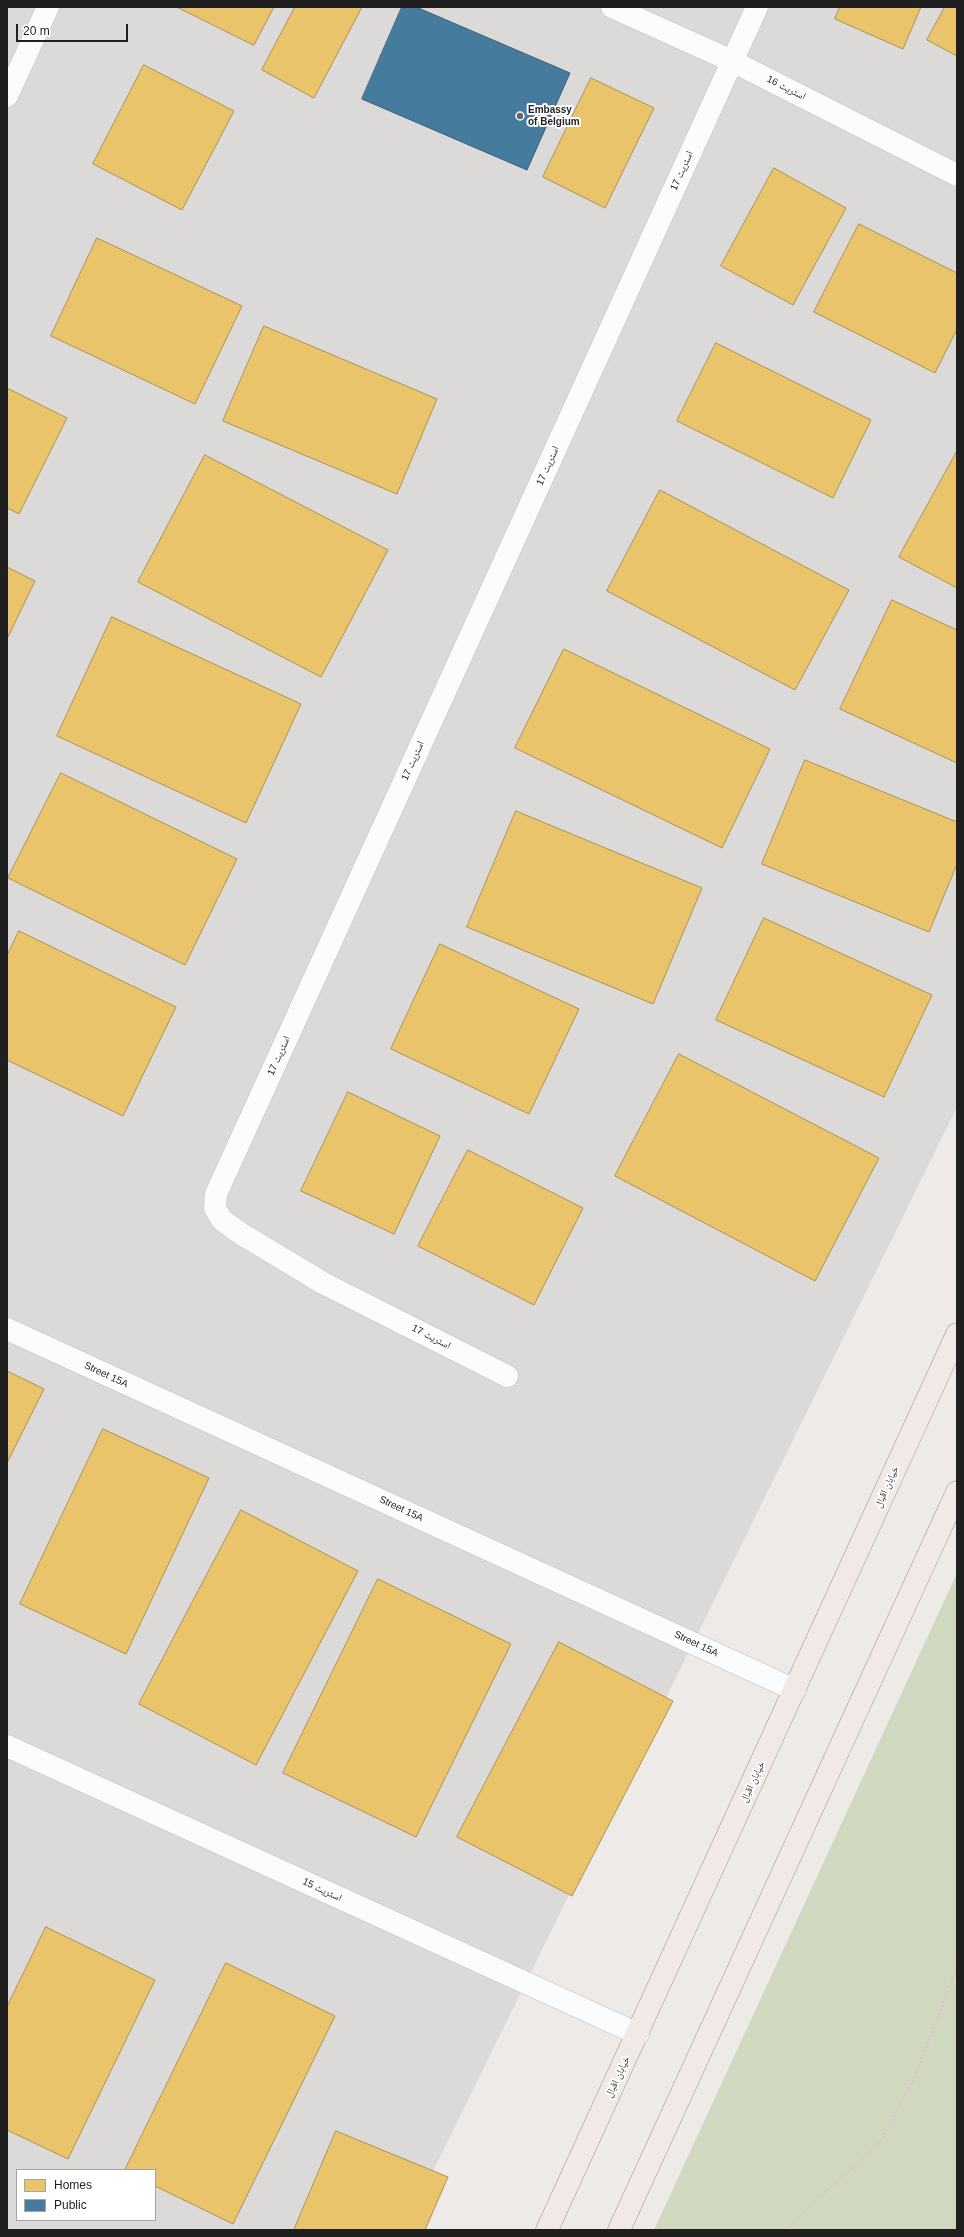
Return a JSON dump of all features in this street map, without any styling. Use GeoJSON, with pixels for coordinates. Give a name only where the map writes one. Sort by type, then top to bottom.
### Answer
{"type":"FeatureCollection","features":[{"type":"Feature","properties":{"kind":"main road","name":"خیابان اقبال"},"geometry":{"type":"LineString","coordinates":[[547,2230],[957,1334]]}},
{"type":"Feature","properties":{"kind":"main road"},"geometry":{"type":"LineString","coordinates":[[619,2230],[957,1492]]}},
{"type":"Feature","properties":{"kind":"street"},"geometry":{"type":"LineString","coordinates":[[7,96],[48,7]]}},
{"type":"Feature","properties":{"kind":"street","name":"اسٹریٹ 16"},"geometry":{"type":"LineString","coordinates":[[612,7],[732,61],[957,175]]}},
{"type":"Feature","properties":{"kind":"street","name":"اسٹریٹ 17"},"geometry":{"type":"LineString","coordinates":[[507,1376],[324,1283],[240,1233],[222,1220],[215,1208],[216,1194],[757,7]]}},
{"type":"Feature","properties":{"kind":"street","name":"Street 15A"},"geometry":{"type":"LineString","coordinates":[[7,1329],[795,1690]]}},
{"type":"Feature","properties":{"kind":"street","name":"اسٹریٹ 15"},"geometry":{"type":"LineString","coordinates":[[7,1746],[638,2034]]}},
{"type":"Feature","properties":{"kind":"path"},"geometry":{"type":"LineString","coordinates":[[788,2230],[808,2207],[853,2168],[882,2138],[913,2081],[957,1967]]}},
{"type":"Feature","properties":{"kind":"shaded area"},"geometry":{"type":"Polygon","coordinates":[[[7,7],[957,7],[957,1107],[404,2230],[7,2230],[7,7]]]}},
{"type":"Feature","properties":{"kind":"green space"},"geometry":{"type":"Polygon","coordinates":[[[957,1573],[957,2230],[654,2230],[957,1573]]]}},
{"type":"Feature","properties":{"kind":"building: Homes"},"geometry":{"type":"Polygon","coordinates":[[[177,7],[274,7],[254,45],[177,7]]]}},
{"type":"Feature","properties":{"kind":"building: Homes"},"geometry":{"type":"Polygon","coordinates":[[[295,7],[362,7],[314,98],[262,70],[295,7]]]}},
{"type":"Feature","properties":{"kind":"building: Homes"},"geometry":{"type":"Polygon","coordinates":[[[840,7],[921,7],[903,49],[835,19],[840,7]]]}},
{"type":"Feature","properties":{"kind":"building: Homes"},"geometry":{"type":"Polygon","coordinates":[[[945,7],[957,7],[957,56],[927,40],[945,7]]]}},
{"type":"Feature","properties":{"kind":"building: Homes"},"geometry":{"type":"Polygon","coordinates":[[[144,65],[234,111],[182,210],[93,164],[144,65]]]}},
{"type":"Feature","properties":{"kind":"building: Homes"},"geometry":{"type":"Polygon","coordinates":[[[591,78],[654,108],[605,208],[543,177],[591,78]]]}},
{"type":"Feature","properties":{"kind":"building: Homes"},"geometry":{"type":"Polygon","coordinates":[[[774,168],[846,208],[793,305],[721,266],[774,168]]]}},
{"type":"Feature","properties":{"kind":"building: Homes"},"geometry":{"type":"Polygon","coordinates":[[[859,224],[957,273],[957,329],[935,373],[814,312],[859,224]]]}},
{"type":"Feature","properties":{"kind":"building: Homes"},"geometry":{"type":"Polygon","coordinates":[[[97,238],[242,306],[195,404],[51,336],[97,238]]]}},
{"type":"Feature","properties":{"kind":"building: Homes"},"geometry":{"type":"Polygon","coordinates":[[[264,326],[437,399],[397,494],[223,421],[264,326]]]}},
{"type":"Feature","properties":{"kind":"building: Homes"},"geometry":{"type":"Polygon","coordinates":[[[716,343],[871,420],[833,498],[677,421],[716,343]]]}},
{"type":"Feature","properties":{"kind":"building: Homes"},"geometry":{"type":"Polygon","coordinates":[[[7,388],[67,418],[19,514],[7,508],[7,388]]]}},
{"type":"Feature","properties":{"kind":"building: Homes"},"geometry":{"type":"Polygon","coordinates":[[[957,451],[957,588],[899,557],[957,451]]]}},
{"type":"Feature","properties":{"kind":"building: Homes"},"geometry":{"type":"Polygon","coordinates":[[[205,455],[388,550],[321,677],[138,582],[205,455]]]}},
{"type":"Feature","properties":{"kind":"building: Homes"},"geometry":{"type":"Polygon","coordinates":[[[660,490],[849,590],[795,690],[607,591],[660,490]]]}},
{"type":"Feature","properties":{"kind":"building: Homes"},"geometry":{"type":"Polygon","coordinates":[[[7,567],[35,581],[7,639],[7,567]]]}},
{"type":"Feature","properties":{"kind":"building: Homes"},"geometry":{"type":"Polygon","coordinates":[[[892,600],[957,630],[957,763],[840,709],[892,600]]]}},
{"type":"Feature","properties":{"kind":"building: Homes"},"geometry":{"type":"Polygon","coordinates":[[[112,617],[301,704],[246,823],[57,736],[112,617]]]}},
{"type":"Feature","properties":{"kind":"building: Homes"},"geometry":{"type":"Polygon","coordinates":[[[564,649],[770,749],[722,848],[515,748],[564,649]]]}},
{"type":"Feature","properties":{"kind":"building: Homes"},"geometry":{"type":"Polygon","coordinates":[[[805,760],[957,822],[957,864],[929,932],[762,864],[805,760]]]}},
{"type":"Feature","properties":{"kind":"building: Homes"},"geometry":{"type":"Polygon","coordinates":[[[61,773],[237,859],[185,965],[8,878],[61,773]]]}},
{"type":"Feature","properties":{"kind":"building: Homes"},"geometry":{"type":"Polygon","coordinates":[[[516,811],[702,888],[653,1004],[467,927],[516,811]]]}},
{"type":"Feature","properties":{"kind":"building: Homes"},"geometry":{"type":"Polygon","coordinates":[[[764,918],[932,995],[884,1097],[716,1020],[764,918]]]}},
{"type":"Feature","properties":{"kind":"building: Homes"},"geometry":{"type":"Polygon","coordinates":[[[19,931],[176,1007],[123,1116],[7,1060],[7,956],[19,931]]]}},
{"type":"Feature","properties":{"kind":"building: Homes"},"geometry":{"type":"Polygon","coordinates":[[[440,944],[579,1009],[529,1114],[391,1049],[440,944]]]}},
{"type":"Feature","properties":{"kind":"building: Homes"},"geometry":{"type":"Polygon","coordinates":[[[679,1054],[879,1158],[815,1281],[615,1176],[679,1054]]]}},
{"type":"Feature","properties":{"kind":"building: Homes"},"geometry":{"type":"Polygon","coordinates":[[[348,1092],[440,1136],[394,1234],[301,1191],[348,1092]]]}},
{"type":"Feature","properties":{"kind":"building: Homes"},"geometry":{"type":"Polygon","coordinates":[[[468,1150],[583,1208],[534,1305],[418,1246],[468,1150]]]}},
{"type":"Feature","properties":{"kind":"building: Homes"},"geometry":{"type":"Polygon","coordinates":[[[7,1371],[44,1389],[7,1463],[7,1371]]]}},
{"type":"Feature","properties":{"kind":"building: Homes"},"geometry":{"type":"Polygon","coordinates":[[[103,1429],[209,1478],[126,1654],[20,1604],[103,1429]]]}},
{"type":"Feature","properties":{"kind":"building: Homes"},"geometry":{"type":"Polygon","coordinates":[[[241,1510],[358,1571],[256,1765],[139,1704],[241,1510]]]}},
{"type":"Feature","properties":{"kind":"building: Homes"},"geometry":{"type":"Polygon","coordinates":[[[378,1579],[511,1644],[416,1837],[283,1773],[378,1579]]]}},
{"type":"Feature","properties":{"kind":"building: Homes"},"geometry":{"type":"Polygon","coordinates":[[[559,1642],[673,1701],[572,1896],[457,1837],[559,1642]]]}},
{"type":"Feature","properties":{"kind":"building: Homes"},"geometry":{"type":"Polygon","coordinates":[[[46,1927],[155,1980],[68,2159],[7,2130],[7,2007],[46,1927]]]}},
{"type":"Feature","properties":{"kind":"building: Homes"},"geometry":{"type":"Polygon","coordinates":[[[226,1963],[335,2016],[233,2224],[156,2186],[156,2169],[125,2169],[226,1963]]]}},
{"type":"Feature","properties":{"kind":"building: Homes"},"geometry":{"type":"Polygon","coordinates":[[[336,2131],[448,2177],[425,2230],[294,2230],[336,2131]]]}},
{"type":"Feature","properties":{"kind":"building: Public"},"geometry":{"type":"Polygon","coordinates":[[[402,7],[416,7],[570,73],[527,170],[362,99],[402,7]]]}},
{"type":"Feature","properties":{"kind":"place","name":"Embassy of Belgium"},"geometry":{"type":"Point","coordinates":[520,116]}}]}
